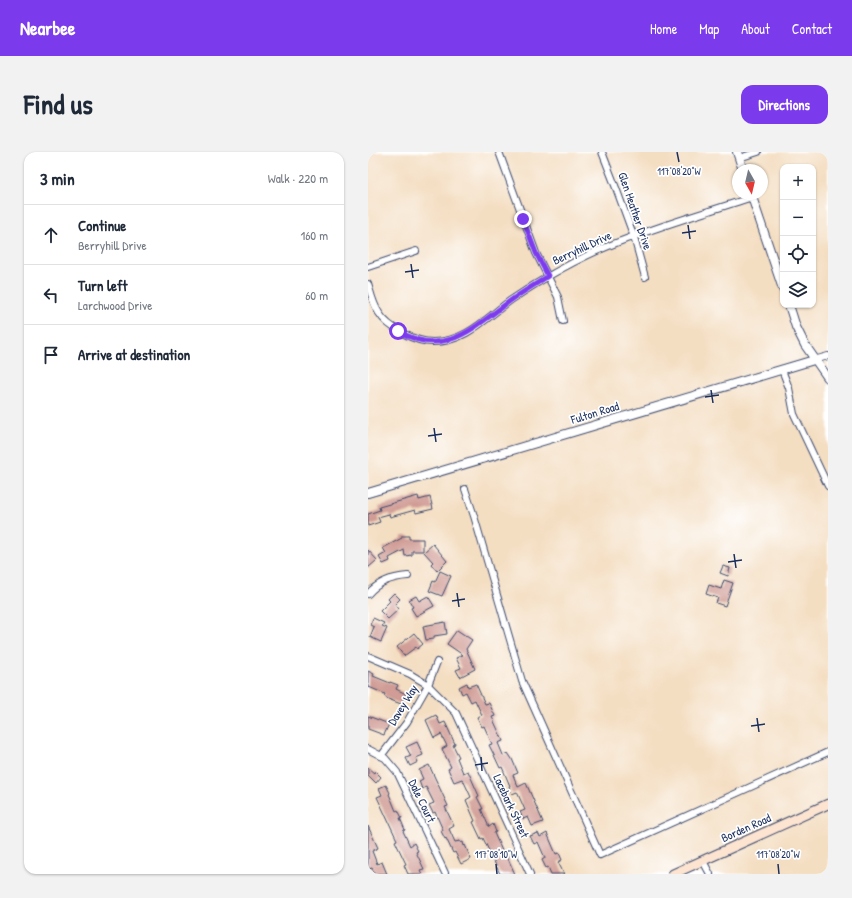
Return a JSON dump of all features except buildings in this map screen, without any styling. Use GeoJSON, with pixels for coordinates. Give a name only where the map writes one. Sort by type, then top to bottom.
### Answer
{"type":"FeatureCollection","features":[{"type":"Feature","properties":{"kind":"main road","name":"Borden Road"},"geometry":{"type":"LineString","coordinates":[[673,874],[828,804]]}},
{"type":"Feature","properties":{"kind":"street"},"geometry":{"type":"LineString","coordinates":[[499,152],[536,253],[558,297],[563,321]]}},
{"type":"Feature","properties":{"kind":"street","name":"Glen Heather Drive"},"geometry":{"type":"LineString","coordinates":[[602,152],[634,237],[645,277]]}},
{"type":"Feature","properties":{"kind":"street"},"geometry":{"type":"LineString","coordinates":[[738,155],[758,152]]}},
{"type":"Feature","properties":{"kind":"street","name":"Berryhill Drive"},"geometry":{"type":"LineString","coordinates":[[368,284],[379,314],[398,331],[407,336],[431,342],[451,340],[473,330],[511,301],[548,276],[565,267],[611,245],[740,200]]}},
{"type":"Feature","properties":{"kind":"street"},"geometry":{"type":"LineString","coordinates":[[752,200],[780,280]]}},
{"type":"Feature","properties":{"kind":"street"},"geometry":{"type":"LineString","coordinates":[[368,267],[416,251]]}},
{"type":"Feature","properties":{"kind":"street"},"geometry":{"type":"LineString","coordinates":[[790,308],[796,327],[805,345],[828,378]]}},
{"type":"Feature","properties":{"kind":"street","name":"Fulton Road"},"geometry":{"type":"LineString","coordinates":[[368,493],[828,356]]}},
{"type":"Feature","properties":{"kind":"street"},"geometry":{"type":"LineString","coordinates":[[782,370],[789,388],[794,414],[828,486]]}},
{"type":"Feature","properties":{"kind":"street"},"geometry":{"type":"LineString","coordinates":[[465,489],[522,681],[600,855],[828,752]]}},
{"type":"Feature","properties":{"kind":"street"},"geometry":{"type":"LineString","coordinates":[[368,594],[383,582],[398,576],[408,576]]}},
{"type":"Feature","properties":{"kind":"street","name":"Lacebark Street"},"geometry":{"type":"LineString","coordinates":[[368,656],[410,674],[428,686],[456,713],[530,874]]}},
{"type":"Feature","properties":{"kind":"street","name":"Davey Way"},"geometry":{"type":"LineString","coordinates":[[381,756],[407,722],[428,686],[437,662]]}},
{"type":"Feature","properties":{"kind":"street","name":"Dale Court"},"geometry":{"type":"LineString","coordinates":[[368,749],[385,758],[396,772],[445,874]]}},
{"type":"Feature","properties":{"kind":"street"},"geometry":{"type":"LineString","coordinates":[[703,861],[710,874]]}},
{"type":"Feature","properties":{"kind":"route"},"geometry":{"type":"LineString","coordinates":[[398,331],[407,336],[431,342],[451,340],[473,330],[511,301],[548,276],[536,253],[523,219]]}}]}
